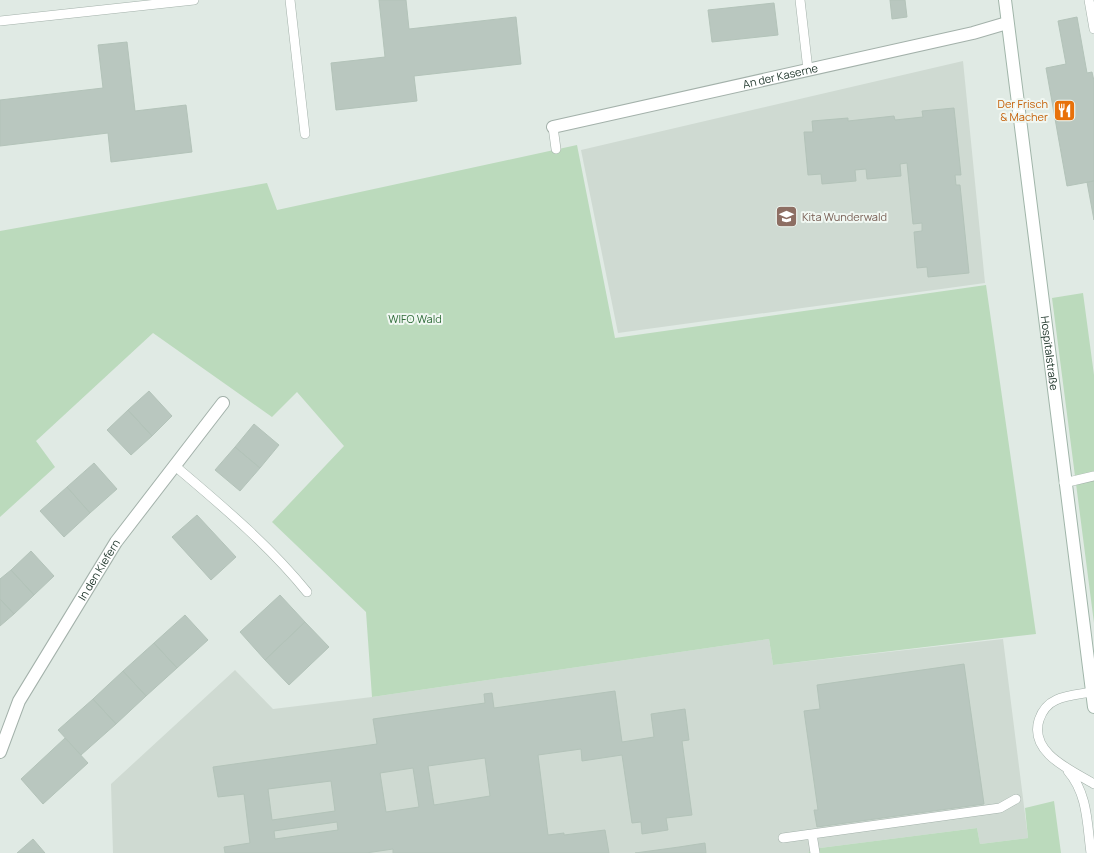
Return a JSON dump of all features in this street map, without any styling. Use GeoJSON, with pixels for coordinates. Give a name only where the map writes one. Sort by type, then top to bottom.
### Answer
{"type":"FeatureCollection","features":[{"type":"Feature","properties":{"kind":"street","name":"Hospitalstraße"},"geometry":{"type":"LineString","coordinates":[[1005,0],[1064,483],[1094,707]]}},
{"type":"Feature","properties":{"kind":"street","name":"An der Kaserne"},"geometry":{"type":"LineString","coordinates":[[553,127],[973,33],[1007,23]]}},
{"type":"Feature","properties":{"kind":"street","name":"In den Kiefern"},"geometry":{"type":"LineString","coordinates":[[0,752],[20,701],[116,542],[223,403]]}},
{"type":"Feature","properties":{"kind":"lane"},"geometry":{"type":"LineString","coordinates":[[0,21],[194,0]]}},
{"type":"Feature","properties":{"kind":"lane"},"geometry":{"type":"LineString","coordinates":[[290,0],[305,134]]}},
{"type":"Feature","properties":{"kind":"lane"},"geometry":{"type":"LineString","coordinates":[[800,0],[808,70]]}},
{"type":"Feature","properties":{"kind":"lane"},"geometry":{"type":"LineString","coordinates":[[1089,0],[1094,29]]}},
{"type":"Feature","properties":{"kind":"lane"},"geometry":{"type":"LineString","coordinates":[[553,127],[556,149]]}},
{"type":"Feature","properties":{"kind":"lane"},"geometry":{"type":"LineString","coordinates":[[175,466],[250,530],[307,592]]}},
{"type":"Feature","properties":{"kind":"lane"},"geometry":{"type":"LineString","coordinates":[[1064,483],[1094,476]]}},
{"type":"Feature","properties":{"kind":"lane"},"geometry":{"type":"LineString","coordinates":[[1091,853],[1084,799],[1076,780],[1063,766],[1044,750],[1036,729],[1042,710],[1056,699],[1092,692]]}},
{"type":"Feature","properties":{"kind":"lane"},"geometry":{"type":"LineString","coordinates":[[1063,766],[1094,784]]}},
{"type":"Feature","properties":{"kind":"lane"},"geometry":{"type":"LineString","coordinates":[[783,838],[1000,808],[1016,800]]}},
{"type":"Feature","properties":{"kind":"lane"},"geometry":{"type":"LineString","coordinates":[[812,834],[815,853]]}},
{"type":"Feature","properties":{"kind":"shaded area","name":"Kita Wunderwald"},"geometry":{"type":"Polygon","coordinates":[[[963,61],[985,283],[618,333],[581,150],[963,61]]]}},
{"type":"Feature","properties":{"kind":"shaded area"},"geometry":{"type":"Polygon","coordinates":[[[769,639],[773,665],[1003,639],[1028,838],[980,844],[977,828],[812,849],[808,853],[113,853],[111,784],[235,670],[273,709],[372,697],[769,639]]]}},
{"type":"Feature","properties":{"kind":"green space","name":"WIFO Wald"},"geometry":{"type":"Polygon","coordinates":[[[577,145],[615,338],[986,285],[1036,634],[773,665],[769,639],[372,697],[366,612],[272,522],[344,446],[297,392],[272,417],[153,333],[36,441],[55,467],[0,517],[0,231],[267,183],[277,210],[577,145]]]}},
{"type":"Feature","properties":{"kind":"green space"},"geometry":{"type":"Polygon","coordinates":[[[1083,293],[1094,375],[1094,623],[1052,298],[1083,293]]]}},
{"type":"Feature","properties":{"kind":"green space"},"geometry":{"type":"Polygon","coordinates":[[[1054,801],[1061,853],[808,853],[812,849],[977,828],[980,844],[1028,838],[1025,808],[1054,801]]]}},
{"type":"Feature","properties":{"kind":"building"},"geometry":{"type":"Polygon","coordinates":[[[379,0],[406,0],[409,29],[516,17],[521,64],[414,76],[417,101],[336,110],[331,63],[385,57],[379,0]]]}},
{"type":"Feature","properties":{"kind":"building"},"geometry":{"type":"Polygon","coordinates":[[[890,0],[905,0],[907,17],[892,19],[890,0]]]}},
{"type":"Feature","properties":{"kind":"building"},"geometry":{"type":"Polygon","coordinates":[[[774,3],[778,35],[712,42],[708,10],[774,3]]]}},
{"type":"Feature","properties":{"kind":"building"},"geometry":{"type":"Polygon","coordinates":[[[1077,17],[1087,73],[1092,72],[1094,81],[1094,181],[1067,186],[1046,68],[1066,64],[1058,21],[1077,17]]]}},
{"type":"Feature","properties":{"kind":"building"},"geometry":{"type":"Polygon","coordinates":[[[127,42],[135,111],[186,105],[192,152],[111,162],[108,133],[0,146],[0,100],[103,88],[98,45],[127,42]]]}},
{"type":"Feature","properties":{"kind":"building"},"geometry":{"type":"Polygon","coordinates":[[[954,108],[961,175],[955,175],[956,185],[960,185],[969,273],[928,277],[927,267],[917,268],[914,232],[922,231],[922,223],[913,224],[907,163],[900,164],[901,176],[867,179],[866,169],[855,170],[856,181],[822,184],[821,174],[808,175],[804,132],[813,132],[812,121],[848,118],[848,121],[894,116],[895,120],[923,117],[922,111],[954,108]]]}},
{"type":"Feature","properties":{"kind":"building"},"geometry":{"type":"Polygon","coordinates":[[[1094,181],[1094,220],[1087,182],[1094,181]]]}},
{"type":"Feature","properties":{"kind":"building"},"geometry":{"type":"Polygon","coordinates":[[[149,391],[172,416],[152,436],[128,410],[149,391]]]}},
{"type":"Feature","properties":{"kind":"building"},"geometry":{"type":"Polygon","coordinates":[[[128,410],[152,436],[131,455],[107,430],[128,410]]]}},
{"type":"Feature","properties":{"kind":"building"},"geometry":{"type":"Polygon","coordinates":[[[254,424],[279,445],[260,468],[235,447],[254,424]]]}},
{"type":"Feature","properties":{"kind":"building"},"geometry":{"type":"Polygon","coordinates":[[[235,447],[260,468],[240,491],[215,470],[235,447]]]}},
{"type":"Feature","properties":{"kind":"building"},"geometry":{"type":"Polygon","coordinates":[[[94,463],[117,489],[90,513],[67,487],[94,463]]]}},
{"type":"Feature","properties":{"kind":"building"},"geometry":{"type":"Polygon","coordinates":[[[67,487],[90,513],[64,537],[40,511],[67,487]]]}},
{"type":"Feature","properties":{"kind":"building"},"geometry":{"type":"Polygon","coordinates":[[[197,515],[236,557],[211,580],[172,537],[197,515]]]}},
{"type":"Feature","properties":{"kind":"building"},"geometry":{"type":"Polygon","coordinates":[[[31,551],[54,576],[34,595],[11,570],[31,551]]]}},
{"type":"Feature","properties":{"kind":"building"},"geometry":{"type":"Polygon","coordinates":[[[11,570],[34,595],[14,614],[0,599],[0,579],[11,570]]]}},
{"type":"Feature","properties":{"kind":"building"},"geometry":{"type":"Polygon","coordinates":[[[280,595],[305,622],[265,660],[240,632],[280,595]]]}},
{"type":"Feature","properties":{"kind":"building"},"geometry":{"type":"Polygon","coordinates":[[[0,599],[14,614],[0,626],[0,599]]]}},
{"type":"Feature","properties":{"kind":"building"},"geometry":{"type":"Polygon","coordinates":[[[185,615],[208,640],[177,668],[154,643],[185,615]]]}},
{"type":"Feature","properties":{"kind":"building"},"geometry":{"type":"Polygon","coordinates":[[[305,622],[329,647],[289,685],[265,660],[305,622]]]}},
{"type":"Feature","properties":{"kind":"building"},"geometry":{"type":"Polygon","coordinates":[[[154,643],[177,668],[146,696],[123,671],[154,643]]]}},
{"type":"Feature","properties":{"kind":"building"},"geometry":{"type":"Polygon","coordinates":[[[964,664],[984,804],[817,827],[814,810],[818,810],[804,711],[820,709],[817,685],[964,664]]]}},
{"type":"Feature","properties":{"kind":"building"},"geometry":{"type":"Polygon","coordinates":[[[123,671],[146,696],[116,724],[93,699],[123,671]]]}},
{"type":"Feature","properties":{"kind":"building"},"geometry":{"type":"Polygon","coordinates":[[[615,691],[622,742],[654,737],[651,714],[685,709],[689,740],[682,741],[692,815],[666,818],[668,830],[642,834],[641,822],[632,823],[622,755],[582,761],[581,749],[538,755],[548,835],[564,833],[564,835],[605,830],[609,853],[393,853],[393,849],[366,853],[225,853],[224,847],[250,843],[244,794],[218,797],[213,767],[377,744],[373,719],[485,703],[484,694],[492,693],[494,708],[615,691]],[[485,758],[428,766],[434,805],[490,796],[485,758]],[[413,768],[380,773],[386,812],[419,807],[413,768]],[[331,781],[268,789],[272,820],[335,811],[331,781]],[[337,822],[274,831],[275,839],[338,830],[337,822]]]}},
{"type":"Feature","properties":{"kind":"building"},"geometry":{"type":"Polygon","coordinates":[[[93,699],[116,724],[81,755],[58,730],[93,699]]]}},
{"type":"Feature","properties":{"kind":"building"},"geometry":{"type":"Polygon","coordinates":[[[65,738],[88,763],[43,804],[21,779],[65,738]]]}},
{"type":"Feature","properties":{"kind":"building"},"geometry":{"type":"Polygon","coordinates":[[[33,839],[45,853],[17,853],[33,839]]]}},
{"type":"Feature","properties":{"kind":"building"},"geometry":{"type":"Polygon","coordinates":[[[705,843],[706,853],[635,853],[679,847],[705,843]]]}},
{"type":"Feature","properties":{"kind":"place","name":"Der Frisch & Macher"},"geometry":{"type":"Point","coordinates":[1064,110]}},
{"type":"Feature","properties":{"kind":"place","name":"Kita Wunderwald"},"geometry":{"type":"Point","coordinates":[787,217]}}]}
